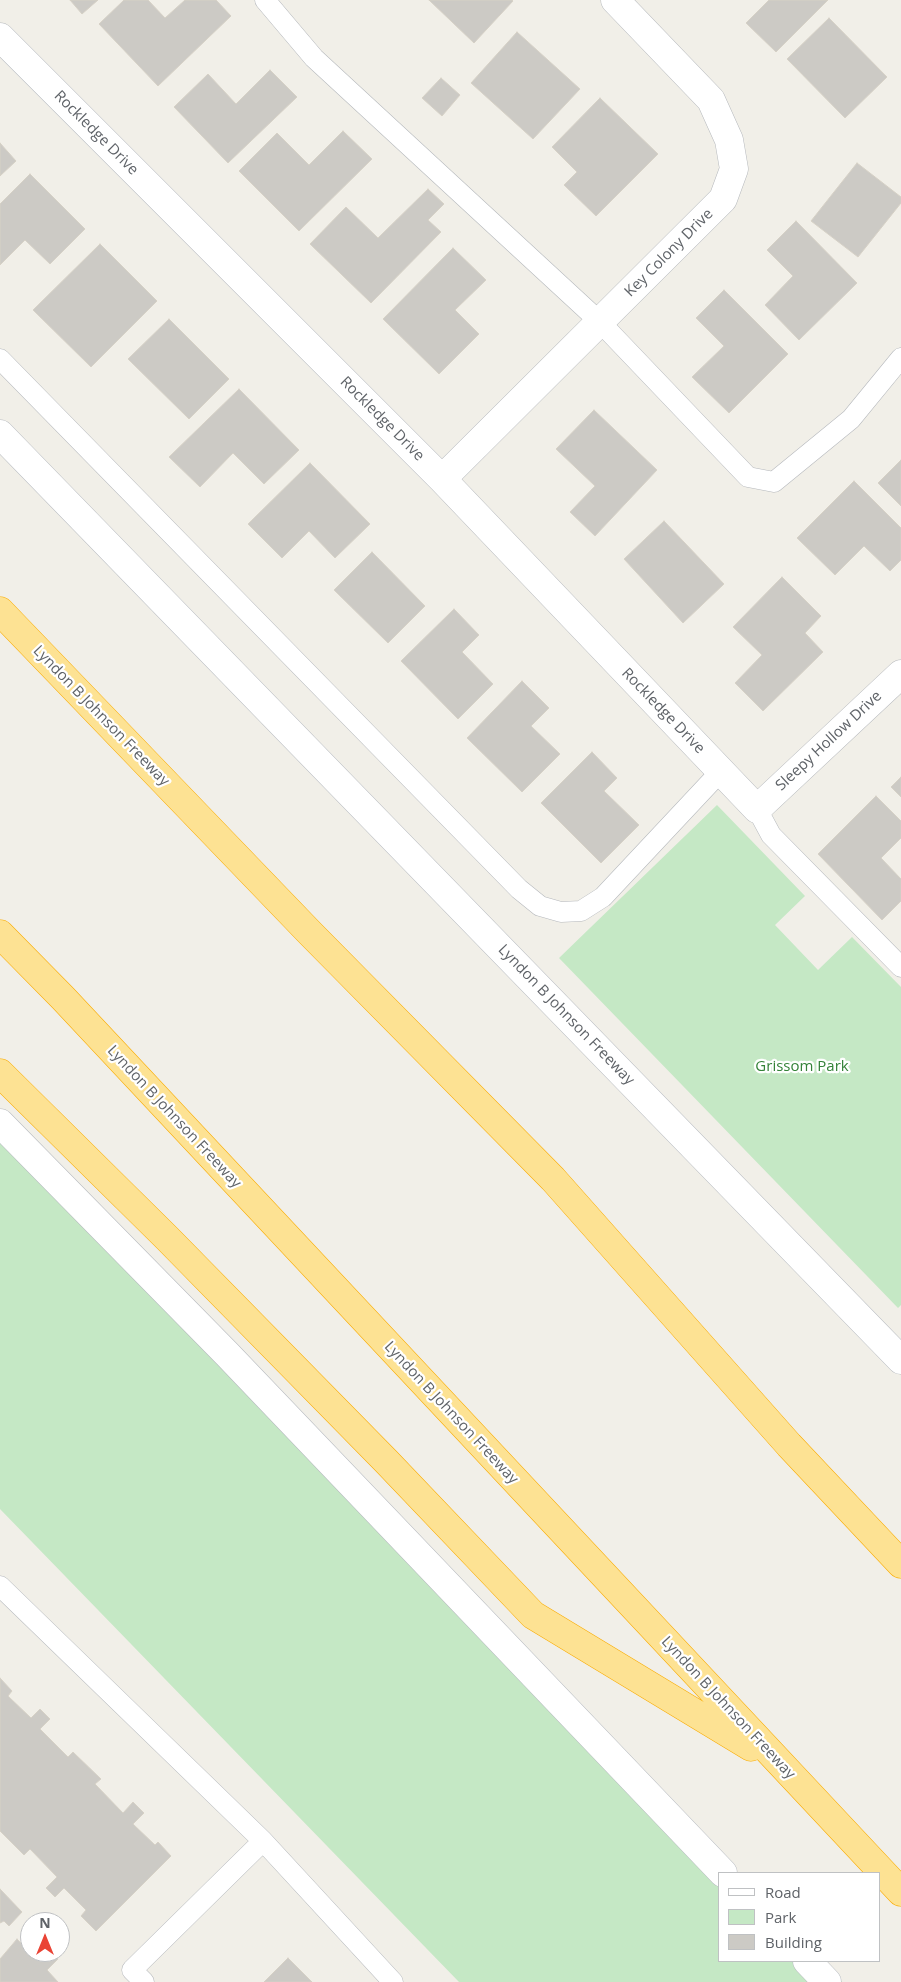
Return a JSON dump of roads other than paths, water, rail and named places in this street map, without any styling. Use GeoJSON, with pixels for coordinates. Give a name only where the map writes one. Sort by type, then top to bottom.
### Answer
{"type":"FeatureCollection","features":[{"type":"Feature","properties":{"kind":"highway","name":"Lyndon B Johnson Freeway"},"geometry":{"type":"LineString","coordinates":[[0,612],[317,940],[553,1180],[790,1445],[901,1564]]}},
{"type":"Feature","properties":{"kind":"highway","name":"Lyndon B Johnson Freeway"},"geometry":{"type":"LineString","coordinates":[[0,934],[64,998],[901,1892]]}},
{"type":"Feature","properties":{"kind":"highway"},"geometry":{"type":"LineString","coordinates":[[0,1073],[167,1238],[386,1461],[533,1615],[780,1764]]}},
{"type":"Feature","properties":{"kind":"main road","name":"Key Colony Drive"},"geometry":{"type":"LineString","coordinates":[[442,479],[723,199],[734,169],[729,140],[711,100],[615,0]]}},
{"type":"Feature","properties":{"kind":"main road","name":"Rockledge Drive"},"geometry":{"type":"LineString","coordinates":[[0,37],[442,479],[757,809]]}},
{"type":"Feature","properties":{"kind":"main road","name":"Lyndon B Johnson Freeway"},"geometry":{"type":"LineString","coordinates":[[0,434],[901,1360]]}},
{"type":"Feature","properties":{"kind":"main road","name":"Sleepy Hollow Drive"},"geometry":{"type":"LineString","coordinates":[[757,809],[901,674]]}},
{"type":"Feature","properties":{"kind":"main road"},"geometry":{"type":"LineString","coordinates":[[0,1123],[227,1354],[722,1872]]}},
{"type":"Feature","properties":{"kind":"main road"},"geometry":{"type":"LineString","coordinates":[[808,1962],[827,1982]]}},
{"type":"Feature","properties":{"kind":"lane"},"geometry":{"type":"LineString","coordinates":[[265,0],[314,58],[600,322],[748,477],[774,482],[851,419],[901,358]]}},
{"type":"Feature","properties":{"kind":"lane"},"geometry":{"type":"LineString","coordinates":[[0,359],[512,882],[540,906],[561,912],[581,911],[603,896],[721,771]]}},
{"type":"Feature","properties":{"kind":"lane"},"geometry":{"type":"LineString","coordinates":[[757,809],[771,835],[901,967]]}},
{"type":"Feature","properties":{"kind":"lane"},"geometry":{"type":"LineString","coordinates":[[0,1586],[263,1842],[393,1982]]}},
{"type":"Feature","properties":{"kind":"lane"},"geometry":{"type":"LineString","coordinates":[[144,1982],[132,1970],[263,1842]]}},
{"type":"Feature","properties":{"kind":"park label","name":"Grissom Park"},"geometry":{"type":"Point","coordinates":[802,1067]}}]}
